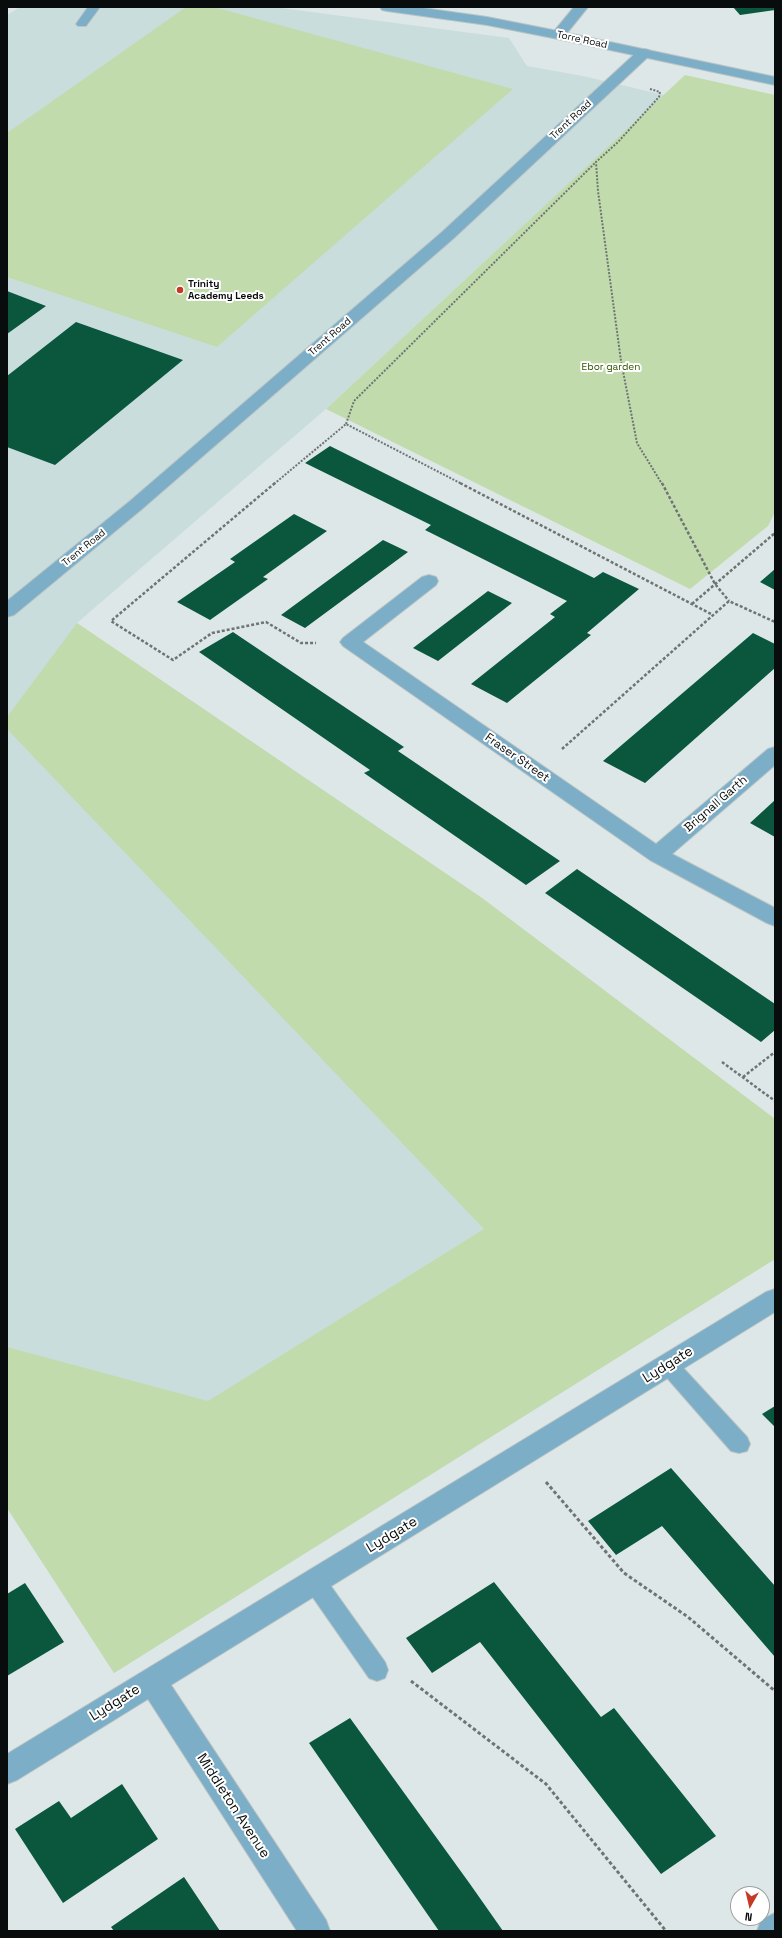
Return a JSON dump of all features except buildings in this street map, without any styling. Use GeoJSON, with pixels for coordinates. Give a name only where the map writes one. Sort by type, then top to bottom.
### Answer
{"type":"FeatureCollection","features":[{"type":"Feature","properties":{"kind":"street","name":"Torre Road"},"geometry":{"type":"LineString","coordinates":[[387,7],[487,21],[775,81]]}},
{"type":"Feature","properties":{"kind":"street"},"geometry":{"type":"LineString","coordinates":[[558,35],[582,7]]}},
{"type":"Feature","properties":{"kind":"street","name":"Trent Road"},"geometry":{"type":"LineString","coordinates":[[7,611],[136,505],[448,235],[644,53]]}},
{"type":"Feature","properties":{"kind":"street"},"geometry":{"type":"LineString","coordinates":[[350,642],[429,581]]}},
{"type":"Feature","properties":{"kind":"street","name":"Fraser Street"},"geometry":{"type":"LineString","coordinates":[[350,642],[658,855],[775,918]]}},
{"type":"Feature","properties":{"kind":"street","name":"Brignall Garth"},"geometry":{"type":"LineString","coordinates":[[658,855],[775,754]]}},
{"type":"Feature","properties":{"kind":"street","name":"Lydgate"},"geometry":{"type":"LineString","coordinates":[[7,1770],[316,1582],[775,1299]]}},
{"type":"Feature","properties":{"kind":"street","name":"Middleton Avenue"},"geometry":{"type":"LineString","coordinates":[[152,1681],[315,1931]]}},
{"type":"Feature","properties":{"kind":"street"},"geometry":{"type":"LineString","coordinates":[[772,1931],[775,1928]]}},
{"type":"Feature","properties":{"kind":"lane"},"geometry":{"type":"LineString","coordinates":[[82,24],[94,7]]}},
{"type":"Feature","properties":{"kind":"lane"},"geometry":{"type":"LineString","coordinates":[[668,1365],[740,1444]]}},
{"type":"Feature","properties":{"kind":"lane"},"geometry":{"type":"LineString","coordinates":[[316,1582],[378,1670]]}},
{"type":"Feature","properties":{"kind":"path"},"geometry":{"type":"LineString","coordinates":[[350,642],[301,643],[266,622],[212,633],[173,660],[111,621],[346,424],[354,401],[618,142],[659,97],[660,92],[615,79]]}},
{"type":"Feature","properties":{"kind":"path"},"geometry":{"type":"LineString","coordinates":[[596,162],[598,191],[621,361],[637,443],[670,497],[715,584],[729,600],[775,622]]}},
{"type":"Feature","properties":{"kind":"path"},"geometry":{"type":"LineString","coordinates":[[346,424],[713,615]]}},
{"type":"Feature","properties":{"kind":"path"},"geometry":{"type":"LineString","coordinates":[[692,604],[775,533]]}},
{"type":"Feature","properties":{"kind":"path"},"geometry":{"type":"LineString","coordinates":[[536,772],[729,600]]}},
{"type":"Feature","properties":{"kind":"path"},"geometry":{"type":"LineString","coordinates":[[743,1078],[775,1052]]}},
{"type":"Feature","properties":{"kind":"path"},"geometry":{"type":"LineString","coordinates":[[722,1062],[775,1101]]}},
{"type":"Feature","properties":{"kind":"path"},"geometry":{"type":"LineString","coordinates":[[523,1455],[624,1573],[688,1617],[751,1669],[775,1691]]}},
{"type":"Feature","properties":{"kind":"path"},"geometry":{"type":"LineString","coordinates":[[378,1670],[410,1680],[546,1784],[666,1931]]}},
{"type":"Feature","properties":{"kind":"shaded area"},"geometry":{"type":"Polygon","coordinates":[[[20,7],[274,7],[509,38],[527,66],[583,76],[664,95],[326,409],[77,623],[482,898],[775,1119],[775,1259],[114,1673],[7,1508],[7,15],[20,7]]]}},
{"type":"Feature","properties":{"kind":"green space"},"geometry":{"type":"Polygon","coordinates":[[[186,7],[214,7],[513,89],[217,347],[7,277],[7,133],[186,7]]]}},
{"type":"Feature","properties":{"kind":"green space","name":"Ebor garden"},"geometry":{"type":"Polygon","coordinates":[[[685,75],[775,95],[775,512],[768,526],[690,589],[326,409],[685,75]]]}},
{"type":"Feature","properties":{"kind":"green space"},"geometry":{"type":"Polygon","coordinates":[[[77,623],[482,898],[775,1119],[775,1259],[114,1673],[7,1508],[7,1347],[208,1401],[484,1229],[7,729],[7,717],[77,623]]]}},
{"type":"Feature","properties":{"kind":"place","name":"Trinity Academy Leeds"},"geometry":{"type":"Point","coordinates":[180,290]}}]}
